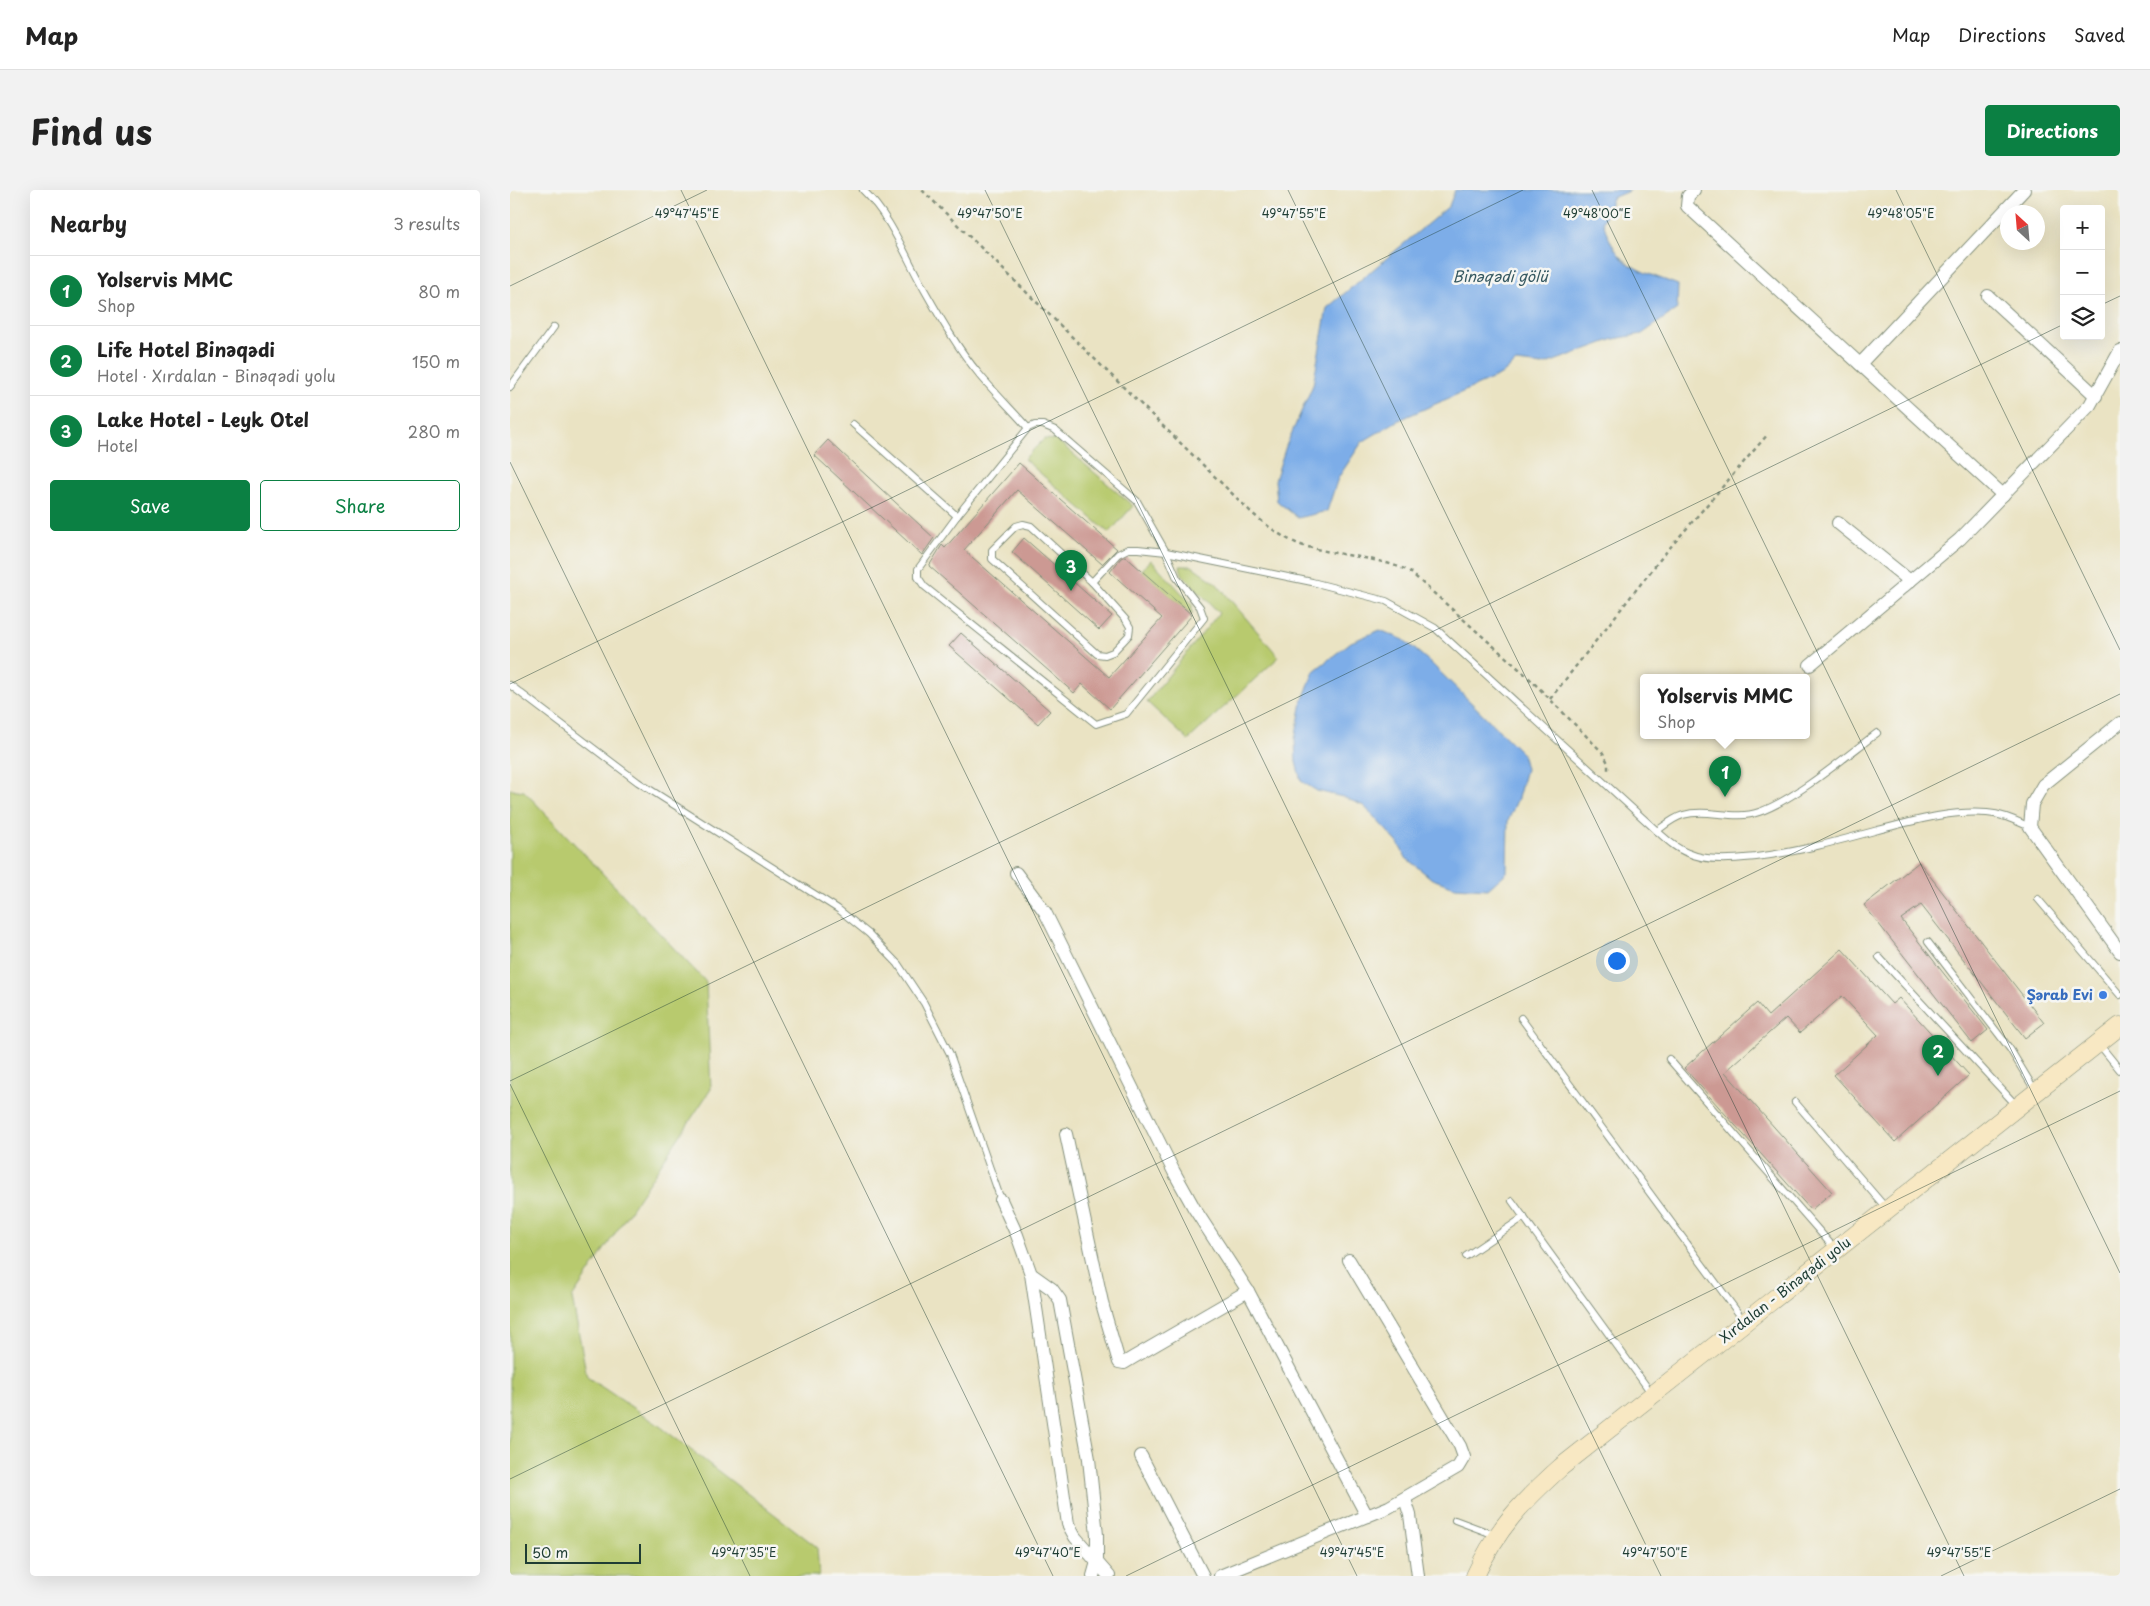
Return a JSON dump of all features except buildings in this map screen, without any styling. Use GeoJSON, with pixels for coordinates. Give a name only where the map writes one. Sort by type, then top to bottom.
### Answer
{"type":"FeatureCollection","features":[{"type":"Feature","properties":{"kind":"main road","name":"Xırdalan - Binəqədi yolu"},"geometry":{"type":"LineString","coordinates":[[1475,1576],[1496,1536],[1514,1512],[1560,1467],[2120,1026]]}},
{"type":"Feature","properties":{"kind":"street"},"geometry":{"type":"LineString","coordinates":[[1694,190],[1688,196],[1687,206],[2003,495]]}},
{"type":"Feature","properties":{"kind":"street"},"geometry":{"type":"LineString","coordinates":[[1860,364],[2024,190]]}},
{"type":"Feature","properties":{"kind":"street"},"geometry":{"type":"LineString","coordinates":[[1988,296],[2096,396]]}},
{"type":"Feature","properties":{"kind":"street"},"geometry":{"type":"LineString","coordinates":[[1810,664],[1960,540],[2076,420],[2096,396],[2120,351]]}},
{"type":"Feature","properties":{"kind":"street"},"geometry":{"type":"LineString","coordinates":[[1838,523],[1910,581]]}},
{"type":"Feature","properties":{"kind":"street"},"geometry":{"type":"LineString","coordinates":[[2120,723],[2043,785],[2032,804],[2030,827],[2120,952]]}},
{"type":"Feature","properties":{"kind":"street"},"geometry":{"type":"LineString","coordinates":[[1016,872],[1045,912],[1194,1208],[1248,1291],[1367,1516]]}},
{"type":"Feature","properties":{"kind":"street"},"geometry":{"type":"LineString","coordinates":[[1066,1134],[1103,1307],[1118,1362],[1129,1360],[1248,1291]]}},
{"type":"Feature","properties":{"kind":"street"},"geometry":{"type":"LineString","coordinates":[[1001,1200],[1017,1235],[1031,1274],[1068,1524],[1075,1537],[1109,1576]]}},
{"type":"Feature","properties":{"kind":"street"},"geometry":{"type":"LineString","coordinates":[[1220,1576],[1405,1499],[1458,1467],[1464,1457],[1460,1446],[1349,1260]]}},
{"type":"Feature","properties":{"kind":"street"},"geometry":{"type":"LineString","coordinates":[[1031,1274],[1052,1289],[1060,1300],[1088,1459],[1097,1535],[1096,1562],[1093,1576]]}},
{"type":"Feature","properties":{"kind":"street"},"geometry":{"type":"LineString","coordinates":[[1141,1456],[1203,1576]]}},
{"type":"Feature","properties":{"kind":"street"},"geometry":{"type":"LineString","coordinates":[[1405,1499],[1410,1516],[1418,1576]]}},
{"type":"Feature","properties":{"kind":"lane"},"geometry":{"type":"LineString","coordinates":[[863,190],[884,214],[924,290],[962,352],[979,374],[1028,428]]}},
{"type":"Feature","properties":{"kind":"lane"},"geometry":{"type":"LineString","coordinates":[[510,387],[554,327]]}},
{"type":"Feature","properties":{"kind":"lane"},"geometry":{"type":"LineString","coordinates":[[853,424],[957,516]]}},
{"type":"Feature","properties":{"kind":"lane"},"geometry":{"type":"LineString","coordinates":[[1035,425],[1044,425],[1055,430],[1132,494],[1143,509],[1166,552],[1177,578],[1200,607],[1204,618],[1126,714],[1096,724],[924,586],[918,577],[918,568],[1028,428],[1035,425]]}},
{"type":"Feature","properties":{"kind":"lane"},"geometry":{"type":"LineString","coordinates":[[1023,524],[1031,526],[1092,582],[1130,627],[1129,635],[1113,652],[1105,655],[1097,654],[992,559],[992,550],[1016,526],[1023,524]]}},
{"type":"Feature","properties":{"kind":"lane"},"geometry":{"type":"LineString","coordinates":[[1092,582],[1118,554],[1128,549],[1166,552],[1312,582],[1386,601],[1410,612],[1435,628],[1673,845],[1700,857],[1740,859],[1815,847],[1926,818],[1962,812],[2005,816],[2030,827]]}},
{"type":"Feature","properties":{"kind":"lane"},"geometry":{"type":"LineString","coordinates":[[510,686],[638,782],[838,910],[869,934],[898,964],[924,1003],[950,1054],[1001,1200]]}},
{"type":"Feature","properties":{"kind":"lane"},"geometry":{"type":"LineString","coordinates":[[1657,831],[1683,815],[1703,813],[1742,816],[1770,808],[1798,791],[1877,733]]}},
{"type":"Feature","properties":{"kind":"lane"},"geometry":{"type":"LineString","coordinates":[[2038,899],[2120,995]]}},
{"type":"Feature","properties":{"kind":"lane"},"geometry":{"type":"LineString","coordinates":[[1928,942],[2010,1049],[2037,1093]]}},
{"type":"Feature","properties":{"kind":"lane"},"geometry":{"type":"LineString","coordinates":[[1879,956],[2018,1108]]}},
{"type":"Feature","properties":{"kind":"lane"},"geometry":{"type":"LineString","coordinates":[[1521,1018],[1745,1322]]}},
{"type":"Feature","properties":{"kind":"lane"},"geometry":{"type":"LineString","coordinates":[[2098,1044],[2120,1070]]}},
{"type":"Feature","properties":{"kind":"lane"},"geometry":{"type":"LineString","coordinates":[[1668,1059],[1836,1250]]}},
{"type":"Feature","properties":{"kind":"lane"},"geometry":{"type":"LineString","coordinates":[[1795,1102],[1886,1210]]}},
{"type":"Feature","properties":{"kind":"lane"},"geometry":{"type":"LineString","coordinates":[[1512,1202],[1653,1395]]}},
{"type":"Feature","properties":{"kind":"lane"},"geometry":{"type":"LineString","coordinates":[[1466,1256],[1524,1218]]}},
{"type":"Feature","properties":{"kind":"lane"},"geometry":{"type":"LineString","coordinates":[[1455,1520],[1496,1536]]}},
{"type":"Feature","properties":{"kind":"path"},"geometry":{"type":"LineString","coordinates":[[922,190],[1253,514],[1273,530],[1306,547],[1395,564],[1409,571],[1527,676],[1603,753],[1608,763],[1608,786]]}},
{"type":"Feature","properties":{"kind":"path"},"geometry":{"type":"LineString","coordinates":[[1550,699],[1662,558],[1768,434]]}},
{"type":"Feature","properties":{"kind":"green space"},"geometry":{"type":"Polygon","coordinates":[[[1044,439],[1057,440],[1133,506],[1109,533],[1024,459],[1044,439]]]}},
{"type":"Feature","properties":{"kind":"green space"},"geometry":{"type":"Polygon","coordinates":[[[1151,560],[1192,604],[1192,615],[1141,571],[1151,560]]]}},
{"type":"Feature","properties":{"kind":"green space"},"geometry":{"type":"Polygon","coordinates":[[[1180,566],[1192,566],[1216,583],[1279,657],[1188,740],[1147,702],[1219,613],[1182,574],[1180,566]]]}},
{"type":"Feature","properties":{"kind":"green space"},"geometry":{"type":"Polygon","coordinates":[[[510,789],[524,791],[706,982],[711,1089],[572,1298],[587,1377],[657,1424],[817,1547],[819,1576],[510,1576],[510,789]]]}},
{"type":"Feature","properties":{"kind":"water","name":"Binəqədi gölü"},"geometry":{"type":"Polygon","coordinates":[[[1455,190],[1631,190],[1612,198],[1603,222],[1615,249],[1630,265],[1678,285],[1677,309],[1642,334],[1614,339],[1543,365],[1516,362],[1501,375],[1397,421],[1362,442],[1338,478],[1327,511],[1298,518],[1277,501],[1275,480],[1286,446],[1313,385],[1327,308],[1449,206],[1455,190]]]}},
{"type":"Feature","properties":{"kind":"water"},"geometry":{"type":"Polygon","coordinates":[[[1380,630],[1404,640],[1431,663],[1522,753],[1526,769],[1518,798],[1508,821],[1507,872],[1488,889],[1455,887],[1432,879],[1406,858],[1398,843],[1364,806],[1343,797],[1317,791],[1301,781],[1296,762],[1295,739],[1302,702],[1314,671],[1351,642],[1380,630]]]}},
{"type":"Feature","properties":{"kind":"place","name":"Lake Hotel - Leyk Otel"},"geometry":{"type":"Point","coordinates":[1071,591]}},
{"type":"Feature","properties":{"kind":"place","name":"Yolservis MMC"},"geometry":{"type":"Point","coordinates":[1725,797]}},
{"type":"Feature","properties":{"kind":"place","name":"Şərab Evi"},"geometry":{"type":"Point","coordinates":[2103,995]}},
{"type":"Feature","properties":{"kind":"place","name":"Life Hotel Binəqədi"},"geometry":{"type":"Point","coordinates":[1938,1076]}}]}
